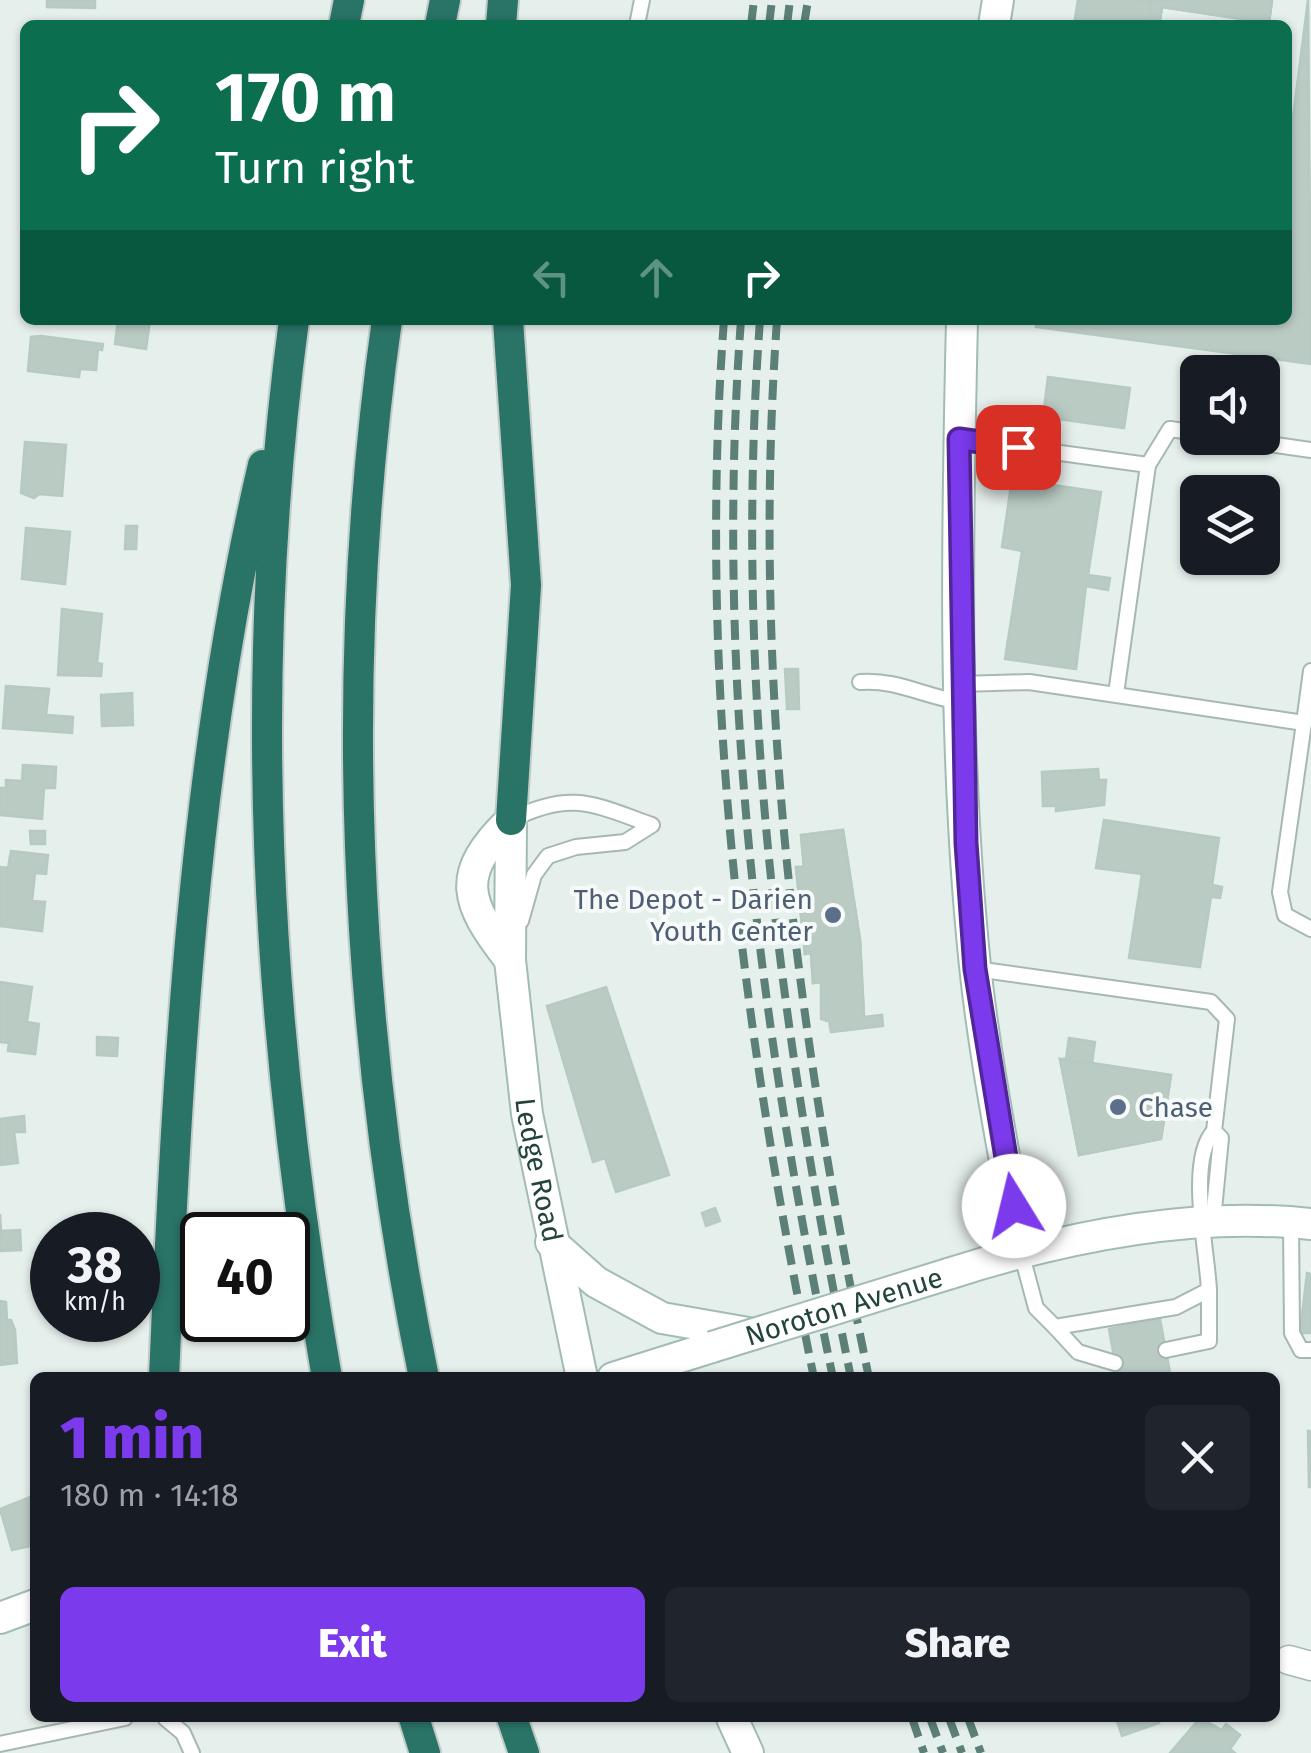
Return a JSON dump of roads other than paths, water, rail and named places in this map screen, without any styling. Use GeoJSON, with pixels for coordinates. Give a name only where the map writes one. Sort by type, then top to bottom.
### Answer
{"type":"FeatureCollection","features":[{"type":"Feature","properties":{"kind":"highway"},"geometry":{"type":"LineString","coordinates":[[293,325],[276,483],[266,677],[270,934],[292,1157],[326,1372]]}},
{"type":"Feature","properties":{"kind":"highway"},"geometry":{"type":"LineString","coordinates":[[387,325],[365,552],[360,778],[363,890],[382,1116],[423,1372]]}},
{"type":"Feature","properties":{"kind":"highway"},"geometry":{"type":"LineString","coordinates":[[508,325],[526,585],[511,820]]}},
{"type":"Feature","properties":{"kind":"highway"},"geometry":{"type":"LineString","coordinates":[[164,1372],[185,1022],[216,727],[248,529],[290,350]]}},
{"type":"Feature","properties":{"kind":"highway"},"geometry":{"type":"LineString","coordinates":[[415,1722],[425,1753]]}},
{"type":"Feature","properties":{"kind":"highway"},"geometry":{"type":"LineString","coordinates":[[513,1722],[524,1753]]}},
{"type":"Feature","properties":{"kind":"main road"},"geometry":{"type":"LineString","coordinates":[[962,325],[961,693],[975,969],[1021,1252]]}},
{"type":"Feature","properties":{"kind":"main road","name":"Ledge Road"},"geometry":{"type":"LineString","coordinates":[[511,820],[478,856],[472,894],[484,926],[510,960],[527,1114],[581,1372]]}},
{"type":"Feature","properties":{"kind":"main road","name":"Noroton Avenue"},"geometry":{"type":"LineString","coordinates":[[633,1372],[1021,1252],[1209,1220],[1301,1224]]}},
{"type":"Feature","properties":{"kind":"main road"},"geometry":{"type":"LineString","coordinates":[[551,1242],[596,1282],[662,1318],[754,1334]]}},
{"type":"Feature","properties":{"kind":"main road"},"geometry":{"type":"LineString","coordinates":[[0,1618],[30,1607]]}},
{"type":"Feature","properties":{"kind":"main road"},"geometry":{"type":"LineString","coordinates":[[734,1722],[748,1753]]}},
{"type":"Feature","properties":{"kind":"lane"},"geometry":{"type":"LineString","coordinates":[[1116,694],[1148,465],[1170,429],[1180,430]]}},
{"type":"Feature","properties":{"kind":"lane"},"geometry":{"type":"LineString","coordinates":[[959,439],[1148,465]]}},
{"type":"Feature","properties":{"kind":"lane"},"geometry":{"type":"LineString","coordinates":[[1280,446],[1311,450]]}},
{"type":"Feature","properties":{"kind":"lane"},"geometry":{"type":"LineString","coordinates":[[1311,671],[1280,892],[1286,915],[1311,930]]}},
{"type":"Feature","properties":{"kind":"lane"},"geometry":{"type":"LineString","coordinates":[[860,682],[889,680],[932,698],[1030,682],[1304,723]]}},
{"type":"Feature","properties":{"kind":"lane"},"geometry":{"type":"LineString","coordinates":[[510,960],[534,875],[548,856],[576,847],[625,842],[652,824],[598,803],[544,804],[511,820]]}},
{"type":"Feature","properties":{"kind":"lane"},"geometry":{"type":"LineString","coordinates":[[975,969],[1211,1002],[1227,1019],[1214,1132],[1203,1143],[1198,1186],[1209,1220],[1209,1341],[1166,1350]]}},
{"type":"Feature","properties":{"kind":"lane"},"geometry":{"type":"LineString","coordinates":[[1301,1224],[1292,1332],[1301,1350],[1311,1350]]}},
{"type":"Feature","properties":{"kind":"lane"},"geometry":{"type":"LineString","coordinates":[[1021,1252],[1036,1308],[1078,1352],[1115,1363]]}},
{"type":"Feature","properties":{"kind":"lane"},"geometry":{"type":"LineString","coordinates":[[1055,1327],[1176,1307],[1209,1290]]}},
{"type":"Feature","properties":{"kind":"lane"},"geometry":{"type":"LineString","coordinates":[[0,1744],[106,1722]]}},
{"type":"Feature","properties":{"kind":"lane"},"geometry":{"type":"LineString","coordinates":[[170,1722],[183,1733],[192,1753]]}},
{"type":"Feature","properties":{"kind":"railway"},"geometry":{"type":"LineString","coordinates":[[752,20],[754,0]]}},
{"type":"Feature","properties":{"kind":"railway"},"geometry":{"type":"LineString","coordinates":[[770,20],[772,0]]}},
{"type":"Feature","properties":{"kind":"railway"},"geometry":{"type":"LineString","coordinates":[[788,20],[790,0]]}},
{"type":"Feature","properties":{"kind":"railway"},"geometry":{"type":"LineString","coordinates":[[805,20],[808,0]]}},
{"type":"Feature","properties":{"kind":"railway"},"geometry":{"type":"LineString","coordinates":[[724,325],[717,453],[717,586],[732,852],[766,1116],[813,1372]]}},
{"type":"Feature","properties":{"kind":"railway"},"geometry":{"type":"LineString","coordinates":[[741,325],[734,453],[734,586],[749,852],[784,1116],[832,1372]]}},
{"type":"Feature","properties":{"kind":"railway"},"geometry":{"type":"LineString","coordinates":[[760,325],[753,454],[753,587],[768,852],[803,1115],[850,1372]]}},
{"type":"Feature","properties":{"kind":"railway"},"geometry":{"type":"LineString","coordinates":[[777,325],[770,454],[770,587],[775,720],[786,852],[820,1116],[868,1372]]}},
{"type":"Feature","properties":{"kind":"railway"},"geometry":{"type":"LineString","coordinates":[[913,1722],[924,1753]]}},
{"type":"Feature","properties":{"kind":"railway"},"geometry":{"type":"LineString","coordinates":[[931,1722],[943,1753]]}},
{"type":"Feature","properties":{"kind":"railway"},"geometry":{"type":"LineString","coordinates":[[950,1722],[962,1753]]}},
{"type":"Feature","properties":{"kind":"railway"},"geometry":{"type":"LineString","coordinates":[[969,1722],[981,1753]]}},
{"type":"Feature","properties":{"kind":"place","name":"The Depot - Darien Youth Center"},"geometry":{"type":"Point","coordinates":[833,915]}},
{"type":"Feature","properties":{"kind":"place","name":"Chase"},"geometry":{"type":"Point","coordinates":[1118,1107]}}]}
